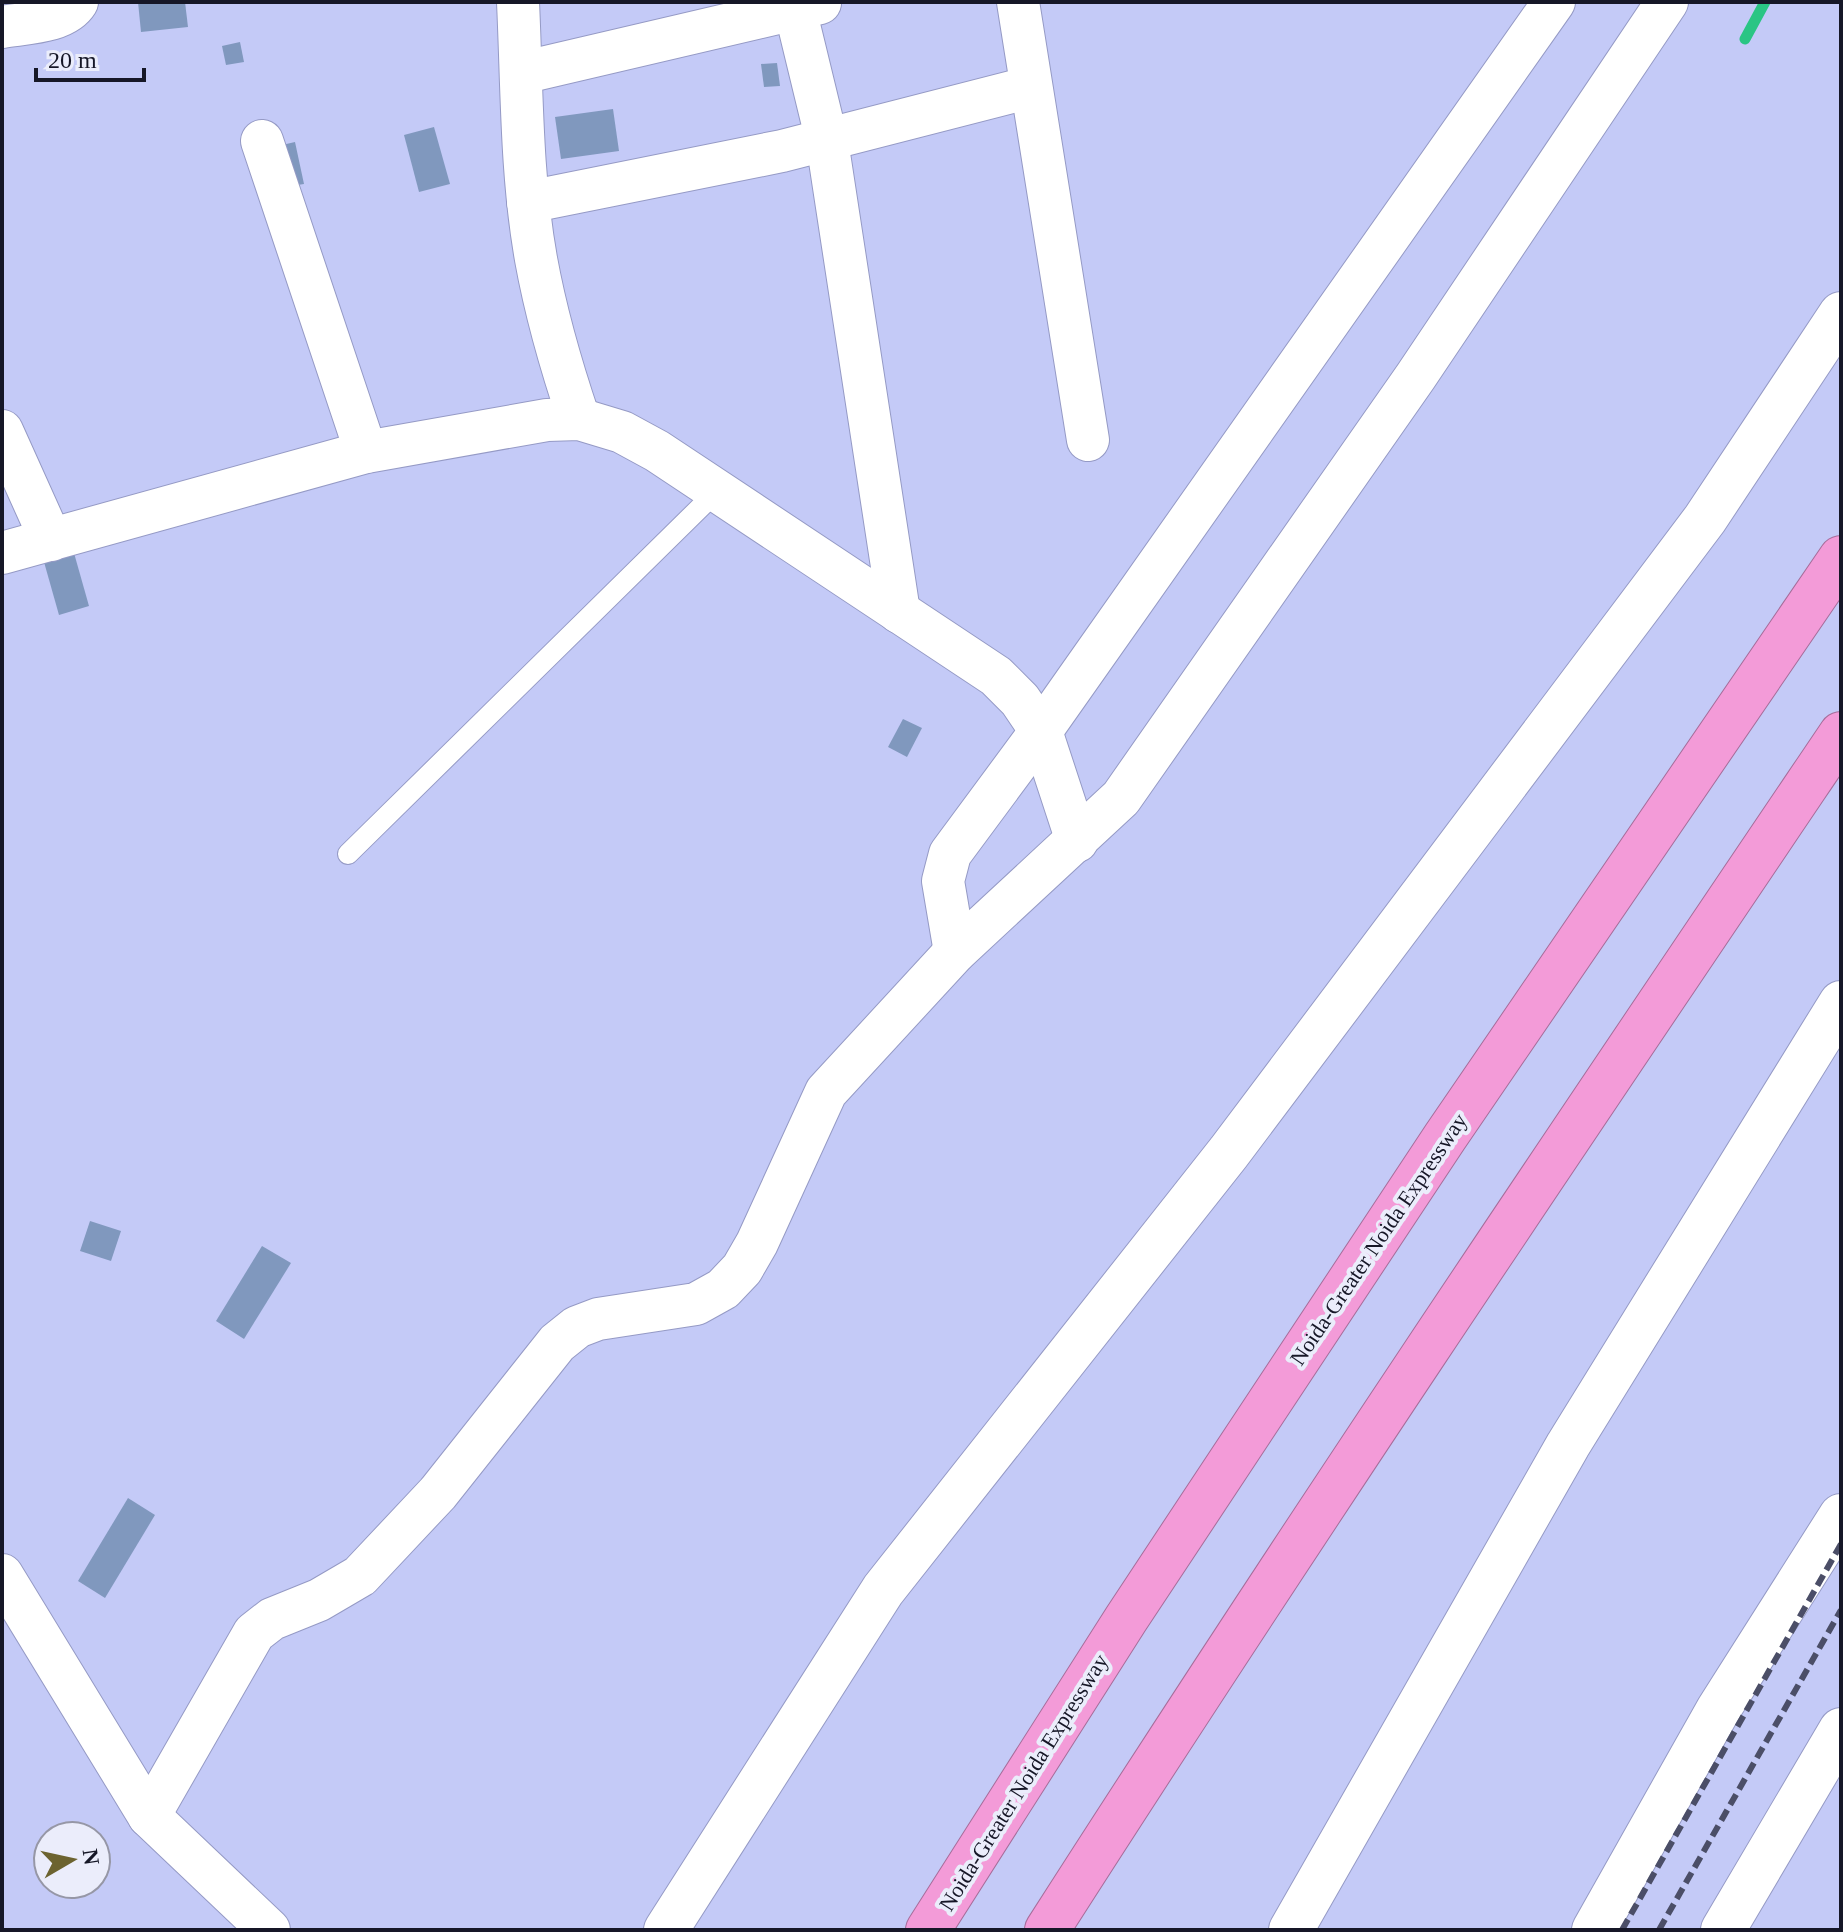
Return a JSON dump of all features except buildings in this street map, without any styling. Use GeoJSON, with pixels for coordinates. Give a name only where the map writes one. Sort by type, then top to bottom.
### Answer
{"type":"FeatureCollection","features":[{"type":"Feature","properties":{"kind":"highway","name":"Noida-Greater Noida Expressway"},"geometry":{"type":"LineString","coordinates":[[928,1930],[1126,1619],[1445,1137],[1841,558]]}},
{"type":"Feature","properties":{"kind":"highway"},"geometry":{"type":"LineString","coordinates":[[1047,1930],[1201,1690],[1497,1243],[1841,734]]}},
{"type":"Feature","properties":{"kind":"street"},"geometry":{"type":"LineString","coordinates":[[2,27],[55,17],[72,11],[77,2]]}},
{"type":"Feature","properties":{"kind":"street"},"geometry":{"type":"LineString","coordinates":[[518,2],[528,202],[536,258],[558,359],[579,419]]}},
{"type":"Feature","properties":{"kind":"street"},"geometry":{"type":"LineString","coordinates":[[1018,2],[1088,440]]}},
{"type":"Feature","properties":{"kind":"street"},"geometry":{"type":"LineString","coordinates":[[955,952],[943,881],[950,854],[1041,731],[1554,2]]}},
{"type":"Feature","properties":{"kind":"street"},"geometry":{"type":"LineString","coordinates":[[149,1816],[254,1633],[272,1619],[319,1600],[360,1576],[438,1493],[557,1343],[577,1327],[598,1319],[696,1304],[723,1289],[742,1269],[757,1243],[826,1092],[955,952],[1121,798],[1416,376],[1667,2]]}},
{"type":"Feature","properties":{"kind":"street"},"geometry":{"type":"LineString","coordinates":[[521,73],[809,5],[899,612]]}},
{"type":"Feature","properties":{"kind":"street"},"geometry":{"type":"LineString","coordinates":[[528,202],[827,141],[1031,87]]}},
{"type":"Feature","properties":{"kind":"street"},"geometry":{"type":"LineString","coordinates":[[262,141],[366,452]]}},
{"type":"Feature","properties":{"kind":"street"},"geometry":{"type":"LineString","coordinates":[[666,1930],[883,1590],[1229,1152],[1657,583],[1705,519],[1841,314]]}},
{"type":"Feature","properties":{"kind":"street"},"geometry":{"type":"LineString","coordinates":[[2,553],[366,452],[547,420],[579,419],[622,432],[657,451],[996,676],[1020,700],[1041,731],[1077,841]]}},
{"type":"Feature","properties":{"kind":"street"},"geometry":{"type":"LineString","coordinates":[[2,431],[51,540]]}},
{"type":"Feature","properties":{"kind":"street"},"geometry":{"type":"LineString","coordinates":[[1291,1930],[1568,1445],[1841,1003]]}},
{"type":"Feature","properties":{"kind":"street"},"geometry":{"type":"LineString","coordinates":[[1594,1930],[1718,1710],[1841,1516]]}},
{"type":"Feature","properties":{"kind":"street"},"geometry":{"type":"LineString","coordinates":[[2,1575],[149,1816],[269,1930]]}},
{"type":"Feature","properties":{"kind":"street"},"geometry":{"type":"LineString","coordinates":[[1723,1930],[1841,1730]]}},
{"type":"Feature","properties":{"kind":"lane"},"geometry":{"type":"LineString","coordinates":[[348,854],[717,491]]}},
{"type":"Feature","properties":{"kind":"waterway"},"geometry":{"type":"LineString","coordinates":[[1745,39],[1765,2]]}},
{"type":"Feature","properties":{"kind":"railway"},"geometry":{"type":"LineString","coordinates":[[1622,1930],[1841,1544]]}},
{"type":"Feature","properties":{"kind":"railway"},"geometry":{"type":"LineString","coordinates":[[1659,1930],[1841,1610]]}}]}
